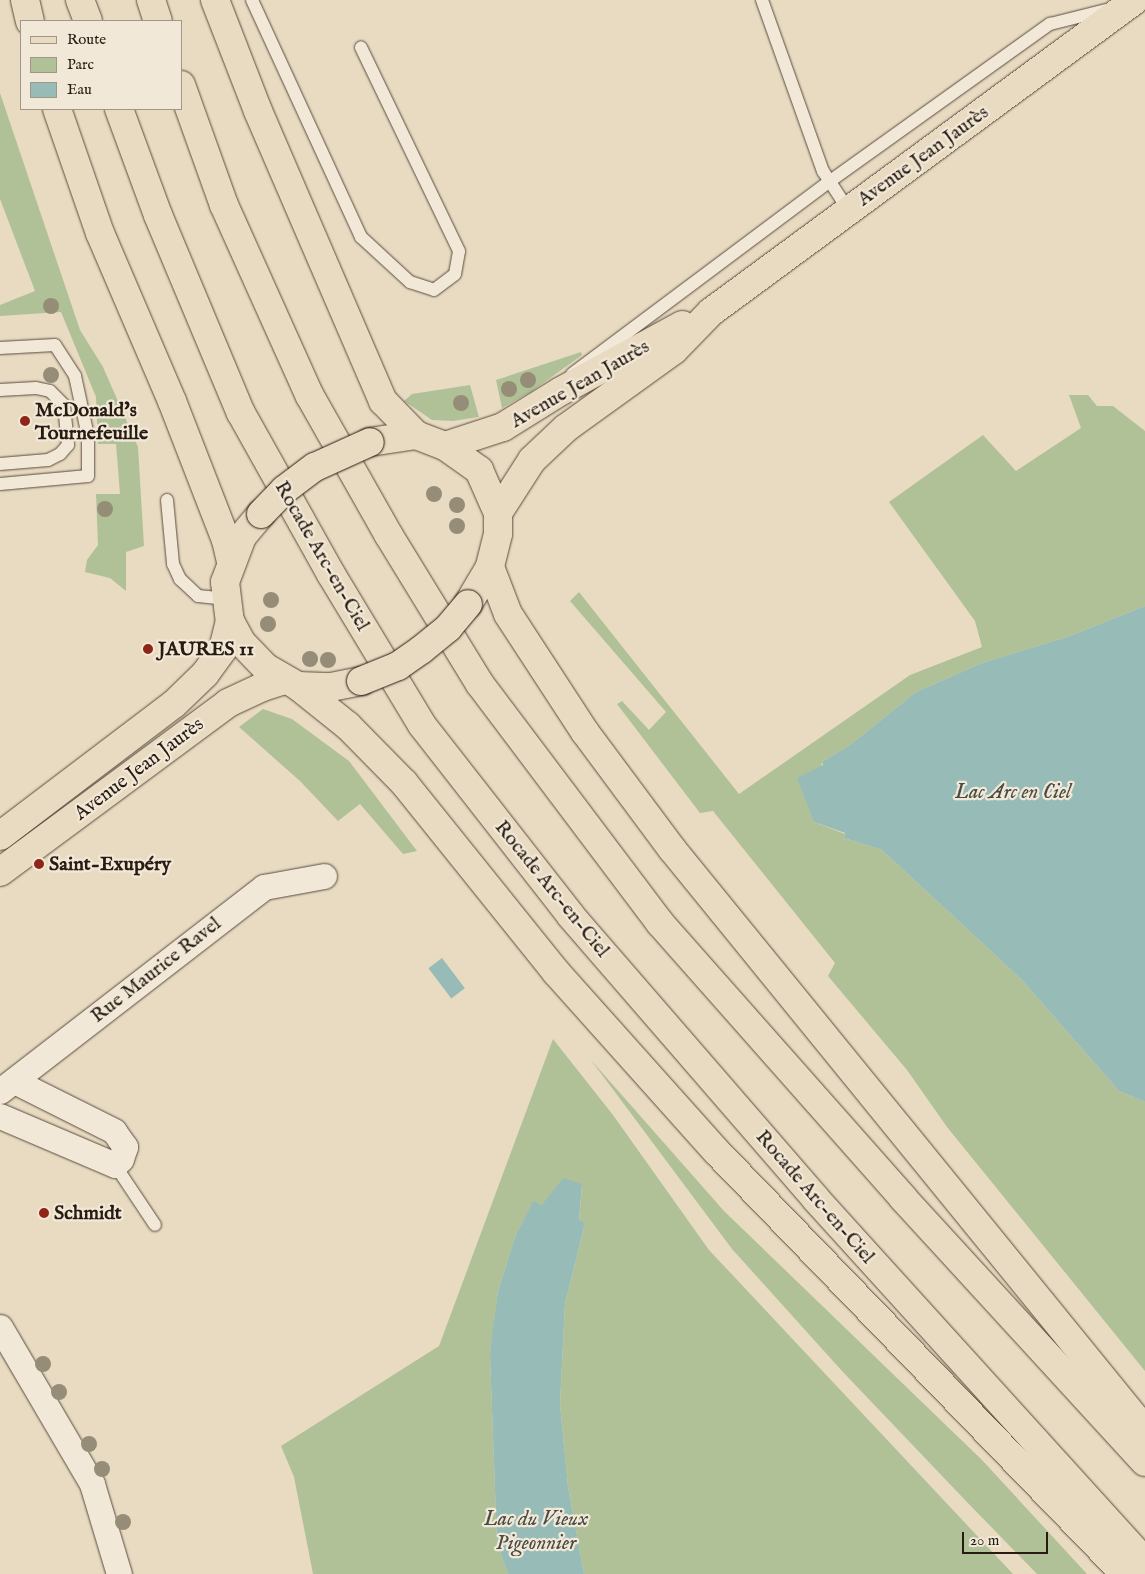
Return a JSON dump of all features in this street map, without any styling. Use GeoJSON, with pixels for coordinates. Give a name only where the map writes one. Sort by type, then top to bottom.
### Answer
{"type":"FeatureCollection","features":[{"type":"Feature","properties":{"kind":"main road"},"geometry":{"type":"LineString","coordinates":[[25,0],[30,20]]}},
{"type":"Feature","properties":{"kind":"main road"},"geometry":{"type":"LineString","coordinates":[[80,0],[88,20]]}},
{"type":"Feature","properties":{"kind":"main road"},"geometry":{"type":"LineString","coordinates":[[151,0],[158,20]]}},
{"type":"Feature","properties":{"kind":"main road"},"geometry":{"type":"LineString","coordinates":[[215,0],[258,111],[383,402],[416,435],[444,446],[479,470],[498,513],[496,550],[490,567],[468,604],[448,628],[398,666],[361,681],[331,687],[292,683]]}},
{"type":"Feature","properties":{"kind":"main road","name":"Avenue Jean Jaurès"},"geometry":{"type":"LineString","coordinates":[[498,513],[532,460],[566,428],[674,350],[712,312],[1131,3]]}},
{"type":"Feature","properties":{"kind":"main road"},"geometry":{"type":"LineString","coordinates":[[182,88],[224,205],[310,396],[388,534],[480,684],[660,923],[903,1198],[1145,1462]]}},
{"type":"Feature","properties":{"kind":"main road"},"geometry":{"type":"LineString","coordinates":[[57,110],[100,233],[172,401],[226,540],[231,562]]}},
{"type":"Feature","properties":{"kind":"main road","name":"Rocade Arc-en-Ciel"},"geometry":{"type":"LineString","coordinates":[[120,110],[158,215],[241,413],[331,574],[422,725],[571,916],[808,1191],[1138,1565]]}},
{"type":"Feature","properties":{"kind":"main road","name":"Avenue Jean Jaurès"},"geometry":{"type":"LineString","coordinates":[[444,446],[503,427],[561,391],[686,322],[712,312]]}},
{"type":"Feature","properties":{"kind":"main road"},"geometry":{"type":"LineString","coordinates":[[231,562],[242,537],[261,514],[284,490],[316,467],[370,442],[416,435]]}},
{"type":"Feature","properties":{"kind":"main road","name":"Avenue Jean Jaurès"},"geometry":{"type":"LineString","coordinates":[[0,836],[174,704],[205,674],[223,649],[231,562]]}},
{"type":"Feature","properties":{"kind":"main road"},"geometry":{"type":"LineString","coordinates":[[490,567],[508,614],[585,732],[679,857],[1135,1418],[1145,1449]]}},
{"type":"Feature","properties":{"kind":"main road"},"geometry":{"type":"LineString","coordinates":[[227,610],[252,657],[292,683],[348,726],[404,783],[556,972],[717,1152],[1138,1565]]}},
{"type":"Feature","properties":{"kind":"main road","name":"Avenue Jean Jaurès"},"geometry":{"type":"LineString","coordinates":[[0,872],[228,703],[262,687],[292,683]]}},
{"type":"Feature","properties":{"kind":"street","name":"Rue Maurice Ravel"},"geometry":{"type":"LineString","coordinates":[[7,1086],[264,887],[324,876]]}},
{"type":"Feature","properties":{"kind":"street"},"geometry":{"type":"LineString","coordinates":[[0,1116],[114,1164],[121,1159],[125,1147],[114,1131],[7,1086]]}},
{"type":"Feature","properties":{"kind":"street"},"geometry":{"type":"LineString","coordinates":[[0,1327],[92,1484],[119,1574]]}},
{"type":"Feature","properties":{"kind":"lane"},"geometry":{"type":"LineString","coordinates":[[252,0],[361,237],[410,282],[434,290],[455,274],[459,251],[361,47]]}},
{"type":"Feature","properties":{"kind":"lane"},"geometry":{"type":"LineString","coordinates":[[762,0],[830,182],[849,211]]}},
{"type":"Feature","properties":{"kind":"lane"},"geometry":{"type":"LineString","coordinates":[[561,391],[576,368],[1050,24],[1131,3]]}},
{"type":"Feature","properties":{"kind":"lane"},"geometry":{"type":"LineString","coordinates":[[0,348],[56,345],[75,376],[88,436],[88,476],[0,484]]}},
{"type":"Feature","properties":{"kind":"lane"},"geometry":{"type":"LineString","coordinates":[[0,390],[36,388],[50,391],[64,405],[68,445],[60,454],[48,460],[0,464]]}},
{"type":"Feature","properties":{"kind":"lane"},"geometry":{"type":"LineString","coordinates":[[168,500],[173,564],[180,579],[198,596],[227,610]]}},
{"type":"Feature","properties":{"kind":"lane"},"geometry":{"type":"LineString","coordinates":[[114,1164],[155,1225]]}},
{"type":"Feature","properties":{"kind":"green space"},"geometry":{"type":"Polygon","coordinates":[[[0,93],[80,330],[103,367],[138,447],[144,546],[126,552],[126,591],[110,578],[85,572],[87,560],[98,545],[96,494],[120,494],[116,444],[98,444],[96,397],[61,312],[0,316],[0,305],[35,291],[0,199],[0,93]]]}},
{"type":"Feature","properties":{"kind":"green space"},"geometry":{"type":"Polygon","coordinates":[[[581,352],[582,355],[532,391],[502,408],[496,380],[581,352]]]}},
{"type":"Feature","properties":{"kind":"green space"},"geometry":{"type":"Polygon","coordinates":[[[470,385],[479,417],[453,421],[432,420],[404,401],[412,394],[470,385]]]}},
{"type":"Feature","properties":{"kind":"green space"},"geometry":{"type":"Polygon","coordinates":[[[1069,395],[1088,395],[1097,406],[1113,406],[1145,431],[1145,606],[1067,637],[982,663],[916,692],[850,745],[822,762],[814,822],[845,834],[844,838],[882,850],[1022,980],[1119,1091],[1145,1102],[1145,1371],[947,1127],[907,1070],[828,976],[835,963],[713,811],[700,813],[617,704],[622,701],[649,730],[666,712],[570,601],[579,592],[739,794],[910,675],[982,647],[975,621],[889,502],[983,435],[1016,471],[1081,428],[1069,395]]]}},
{"type":"Feature","properties":{"kind":"green space"},"geometry":{"type":"Polygon","coordinates":[[[263,709],[292,719],[349,761],[417,851],[403,854],[360,804],[338,821],[300,781],[239,727],[263,709]]]}},
{"type":"Feature","properties":{"kind":"green space"},"geometry":{"type":"Polygon","coordinates":[[[553,1039],[613,1115],[709,1250],[1013,1574],[584,1574],[568,1486],[560,1404],[565,1304],[585,1223],[579,1221],[582,1185],[542,1205],[533,1202],[515,1237],[498,1291],[490,1355],[497,1543],[508,1574],[313,1574],[294,1477],[281,1446],[439,1346],[553,1039]]]}},
{"type":"Feature","properties":{"kind":"green space"},"geometry":{"type":"Polygon","coordinates":[[[591,1060],[724,1211],[982,1460],[1087,1574],[1037,1574],[964,1499],[842,1371],[732,1249],[591,1060]]]}},
{"type":"Feature","properties":{"kind":"water","name":"Lac Arc en Ciel"},"geometry":{"type":"Polygon","coordinates":[[[1145,606],[1145,1102],[1119,1091],[1022,980],[882,850],[844,838],[845,833],[814,822],[797,778],[823,765],[822,762],[850,745],[916,692],[982,663],[1067,637],[1145,606]]]}},
{"type":"Feature","properties":{"kind":"water"},"geometry":{"type":"Polygon","coordinates":[[[442,958],[465,988],[451,999],[428,968],[442,958]]]}},
{"type":"Feature","properties":{"kind":"water","name":"Lac du Vieux Pigeonnier"},"geometry":{"type":"Polygon","coordinates":[[[563,1178],[582,1184],[579,1220],[585,1223],[565,1304],[560,1404],[568,1486],[584,1574],[508,1574],[497,1543],[490,1355],[498,1291],[515,1237],[533,1201],[542,1205],[563,1178]]]}},
{"type":"Feature","properties":{"kind":"place","name":"McDonald's Tournefeuille"},"geometry":{"type":"Point","coordinates":[25,421]}},
{"type":"Feature","properties":{"kind":"place","name":"JAURES 11"},"geometry":{"type":"Point","coordinates":[148,649]}},
{"type":"Feature","properties":{"kind":"place","name":"Saint-Exupéry"},"geometry":{"type":"Point","coordinates":[39,864]}},
{"type":"Feature","properties":{"kind":"place","name":"Schmidt"},"geometry":{"type":"Point","coordinates":[44,1213]}}]}
